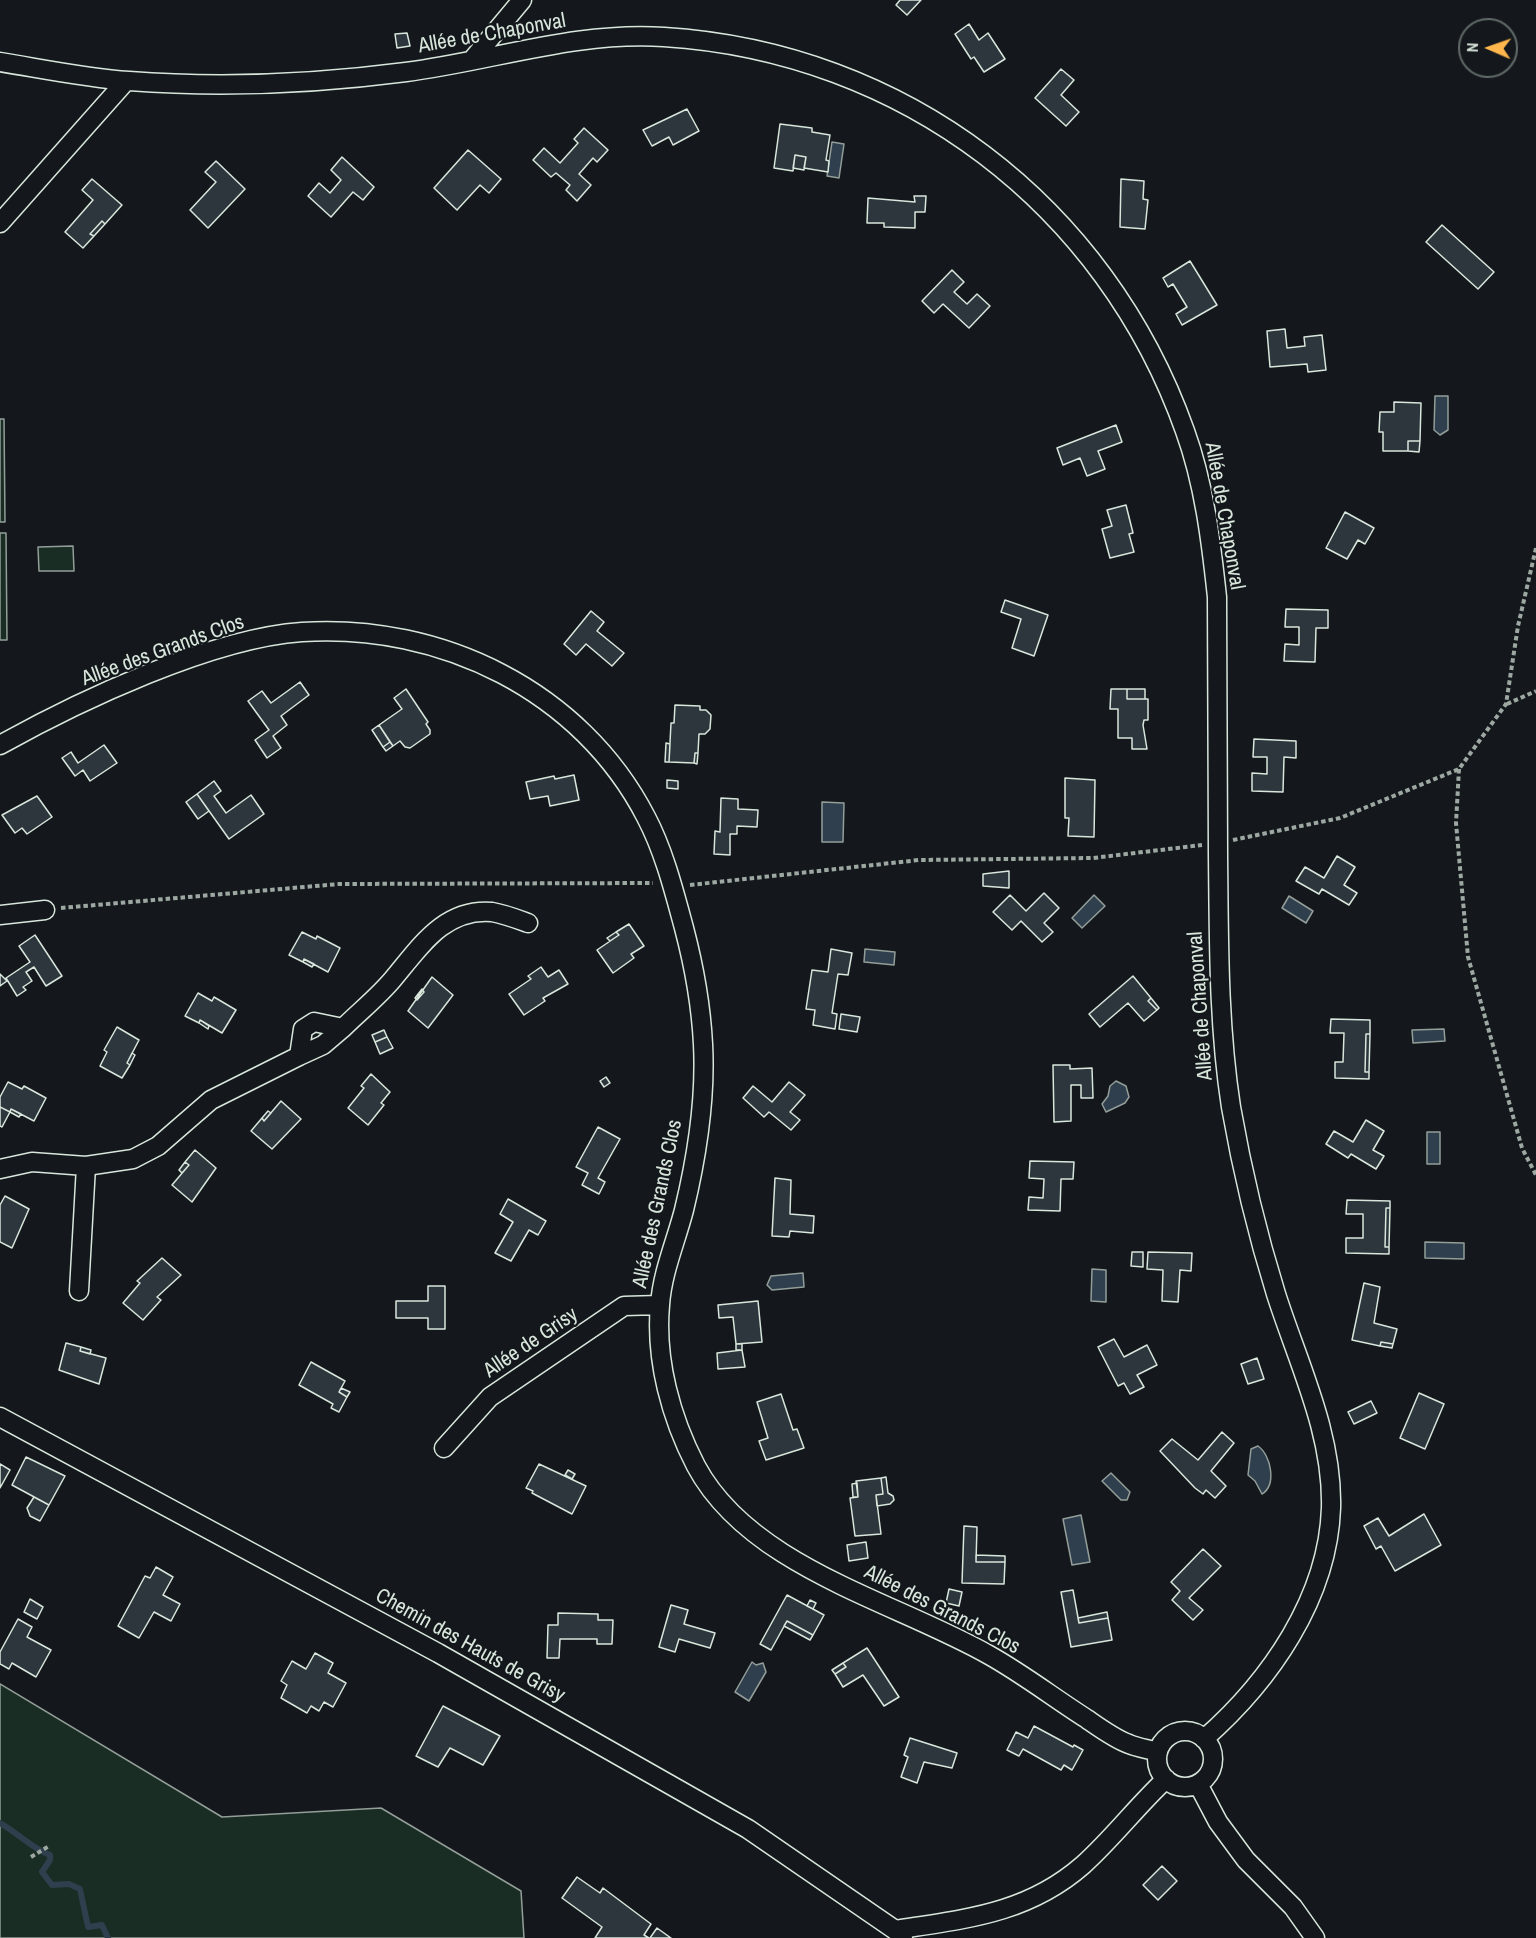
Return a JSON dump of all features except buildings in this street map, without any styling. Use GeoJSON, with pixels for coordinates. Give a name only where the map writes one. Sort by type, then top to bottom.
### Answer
{"type":"FeatureCollection","features":[{"type":"Feature","properties":{"kind":"street"},"geometry":{"type":"LineString","coordinates":[[472,60],[522,0]]}},
{"type":"Feature","properties":{"kind":"street","name":"Allée de Chaponval"},"geometry":{"type":"LineString","coordinates":[[0,62],[126,81],[228,86],[408,72],[543,44],[662,36],[720,43],[817,67],[863,83],[894,98],[961,137],[1029,189],[1105,276],[1129,313],[1167,386],[1197,468],[1212,552],[1217,597],[1219,971],[1231,1106],[1249,1198],[1276,1294],[1312,1398],[1325,1449],[1331,1509],[1322,1566],[1312,1596],[1298,1624],[1260,1679],[1204,1739]]}},
{"type":"Feature","properties":{"kind":"street"},"geometry":{"type":"LineString","coordinates":[[0,223],[126,81]]}},
{"type":"Feature","properties":{"kind":"street","name":"Allée des Grands Clos"},"geometry":{"type":"LineString","coordinates":[[0,745],[72,708],[159,671],[236,645],[302,632],[347,632],[403,638],[473,659],[508,675],[542,698],[573,724],[598,747],[622,778],[646,818],[672,883],[701,1009],[703,1077],[693,1172],[660,1305],[665,1382],[675,1420],[698,1470],[729,1511],[764,1542],[805,1568],[899,1610],[991,1656],[1126,1744],[1158,1752]]}},
{"type":"Feature","properties":{"kind":"street"},"geometry":{"type":"LineString","coordinates":[[0,915],[45,910]]}},
{"type":"Feature","properties":{"kind":"street"},"geometry":{"type":"LineString","coordinates":[[0,1169],[32,1162],[86,1166],[133,1159],[158,1146],[211,1100],[299,1056],[303,1029],[314,1022],[343,1028],[392,980],[415,949],[437,928],[462,915],[492,912],[528,923]]}},
{"type":"Feature","properties":{"kind":"street"},"geometry":{"type":"LineString","coordinates":[[79,1291],[86,1166]]}},
{"type":"Feature","properties":{"kind":"street","name":"Allée de Grisy"},"geometry":{"type":"LineString","coordinates":[[444,1448],[490,1398],[624,1306],[660,1305]]}},
{"type":"Feature","properties":{"kind":"street","name":"Chemin des Hauts de Grisy"},"geometry":{"type":"LineString","coordinates":[[0,1418],[438,1653],[748,1829],[899,1934]]}},
{"type":"Feature","properties":{"kind":"street"},"geometry":{"type":"LineString","coordinates":[[1189,1731],[1204,1739],[1210,1746],[1213,1763],[1210,1772],[1198,1784],[1181,1787],[1166,1779],[1158,1764],[1158,1752],[1165,1739],[1180,1732],[1189,1731]]}},
{"type":"Feature","properties":{"kind":"street"},"geometry":{"type":"LineString","coordinates":[[899,1934],[996,1913],[1034,1897],[1081,1867],[1122,1828],[1166,1779]]}},
{"type":"Feature","properties":{"kind":"street"},"geometry":{"type":"LineString","coordinates":[[1198,1784],[1218,1822],[1246,1860],[1293,1907],[1315,1938]]}},
{"type":"Feature","properties":{"kind":"path"},"geometry":{"type":"LineString","coordinates":[[45,910],[339,884],[672,883],[692,885],[919,860],[1093,858],[1218,844],[1340,818],[1459,769],[1506,704],[1518,626],[1536,548]]}},
{"type":"Feature","properties":{"kind":"path"},"geometry":{"type":"LineString","coordinates":[[1506,704],[1536,690]]}},
{"type":"Feature","properties":{"kind":"path"},"geometry":{"type":"LineString","coordinates":[[1459,769],[1456,823],[1468,957],[1522,1148],[1536,1175]]}},
{"type":"Feature","properties":{"kind":"path"},"geometry":{"type":"LineString","coordinates":[[31,1857],[49,1846]]}},
{"type":"Feature","properties":{"kind":"green space"},"geometry":{"type":"Polygon","coordinates":[[[0,419],[4,419],[5,522],[0,522],[0,419]]]}},
{"type":"Feature","properties":{"kind":"green space"},"geometry":{"type":"Polygon","coordinates":[[[0,533],[6,533],[7,640],[0,640],[0,533]]]}},
{"type":"Feature","properties":{"kind":"green space"},"geometry":{"type":"Polygon","coordinates":[[[73,546],[74,571],[39,571],[38,547],[73,546]]]}},
{"type":"Feature","properties":{"kind":"green space"},"geometry":{"type":"Polygon","coordinates":[[[0,1684],[222,1817],[381,1808],[521,1891],[524,1938],[0,1938],[0,1684]]]}},
{"type":"Feature","properties":{"kind":"water"},"geometry":{"type":"Polygon","coordinates":[[[832,142],[844,144],[839,178],[827,176],[832,142]]]}},
{"type":"Feature","properties":{"kind":"water"},"geometry":{"type":"Polygon","coordinates":[[[1435,396],[1448,396],[1448,430],[1440,435],[1434,430],[1435,396]]]}},
{"type":"Feature","properties":{"kind":"water"},"geometry":{"type":"Polygon","coordinates":[[[822,802],[844,803],[843,842],[822,842],[822,802]]]}},
{"type":"Feature","properties":{"kind":"water"},"geometry":{"type":"Polygon","coordinates":[[[1094,895],[1105,906],[1082,928],[1072,918],[1094,895]]]}},
{"type":"Feature","properties":{"kind":"water"},"geometry":{"type":"Polygon","coordinates":[[[1289,896],[1313,911],[1306,923],[1282,908],[1289,896]]]}},
{"type":"Feature","properties":{"kind":"water"},"geometry":{"type":"Polygon","coordinates":[[[865,949],[895,952],[894,965],[864,962],[865,949]]]}},
{"type":"Feature","properties":{"kind":"water"},"geometry":{"type":"Polygon","coordinates":[[[1444,1029],[1445,1041],[1413,1043],[1412,1030],[1444,1029]]]}},
{"type":"Feature","properties":{"kind":"water"},"geometry":{"type":"Polygon","coordinates":[[[1116,1081],[1126,1086],[1129,1097],[1125,1103],[1106,1112],[1102,1104],[1108,1096],[1110,1086],[1116,1081]]]}},
{"type":"Feature","properties":{"kind":"water"},"geometry":{"type":"Polygon","coordinates":[[[1427,1132],[1440,1132],[1440,1164],[1427,1164],[1427,1132]]]}},
{"type":"Feature","properties":{"kind":"water"},"geometry":{"type":"Polygon","coordinates":[[[1425,1242],[1464,1243],[1464,1259],[1425,1258],[1425,1242]]]}},
{"type":"Feature","properties":{"kind":"water"},"geometry":{"type":"Polygon","coordinates":[[[1092,1269],[1106,1270],[1106,1302],[1091,1301],[1092,1269]]]}},
{"type":"Feature","properties":{"kind":"water"},"geometry":{"type":"Polygon","coordinates":[[[803,1273],[804,1287],[772,1290],[767,1285],[771,1276],[803,1273]]]}},
{"type":"Feature","properties":{"kind":"water"},"geometry":{"type":"Polygon","coordinates":[[[1258,1446],[1263,1450],[1269,1463],[1271,1477],[1267,1490],[1262,1494],[1255,1481],[1248,1475],[1251,1449],[1258,1446]]]}},
{"type":"Feature","properties":{"kind":"water"},"geometry":{"type":"Polygon","coordinates":[[[1111,1473],[1130,1492],[1127,1500],[1121,1500],[1102,1481],[1111,1473]]]}},
{"type":"Feature","properties":{"kind":"water"},"geometry":{"type":"Polygon","coordinates":[[[1081,1515],[1090,1562],[1072,1565],[1063,1519],[1081,1515]]]}},
{"type":"Feature","properties":{"kind":"water"},"geometry":{"type":"Polygon","coordinates":[[[752,1662],[756,1665],[763,1663],[766,1672],[749,1701],[735,1692],[752,1662]]]}},
{"type":"Feature","properties":{"kind":"waterway"},"geometry":{"type":"LineString","coordinates":[[0,1823],[50,1855],[50,1860],[42,1872],[52,1885],[69,1884],[80,1889],[88,1927],[102,1925],[108,1938]]}}]}
